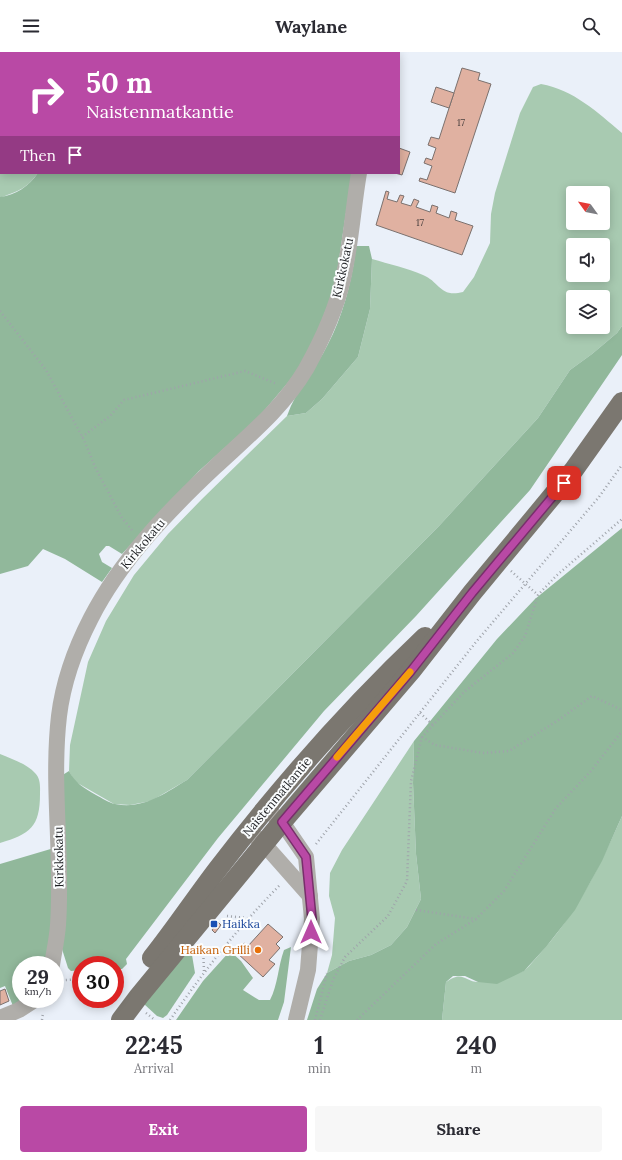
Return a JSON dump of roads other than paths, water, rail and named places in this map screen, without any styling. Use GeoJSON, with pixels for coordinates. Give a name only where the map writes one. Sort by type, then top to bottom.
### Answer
{"type":"FeatureCollection","features":[{"type":"Feature","properties":{"kind":"main road","name":"Naistenmatkantie"},"geometry":{"type":"LineString","coordinates":[[120,1020],[138,996],[282,822],[411,671],[472,593],[550,500],[622,402]]}},
{"type":"Feature","properties":{"kind":"main road","name":"Naistenmatkantie"},"geometry":{"type":"LineString","coordinates":[[105,1020],[168,938],[216,870],[266,809],[352,710],[403,657],[472,593]]}},
{"type":"Feature","properties":{"kind":"street","name":"Kirkkokatu"},"geometry":{"type":"LineString","coordinates":[[53,956],[58,927],[59,879],[56,744],[59,713],[73,662],[91,619],[110,586],[142,543],[195,485],[274,412],[292,390],[318,345],[341,285],[359,174]]}},
{"type":"Feature","properties":{"kind":"street"},"geometry":{"type":"LineString","coordinates":[[266,809],[282,822],[306,857],[312,919],[308,970],[296,1020]]}},
{"type":"Feature","properties":{"kind":"street"},"geometry":{"type":"LineString","coordinates":[[248,831],[264,844],[310,896]]}},
{"type":"Feature","properties":{"kind":"street"},"geometry":{"type":"LineString","coordinates":[[0,1018],[23,1008]]}},
{"type":"Feature","properties":{"kind":"place","name":"Haikka"},"geometry":{"type":"Point","coordinates":[214,924]}},
{"type":"Feature","properties":{"kind":"place","name":"Haikan Grilli"},"geometry":{"type":"Point","coordinates":[258,950]}}]}
